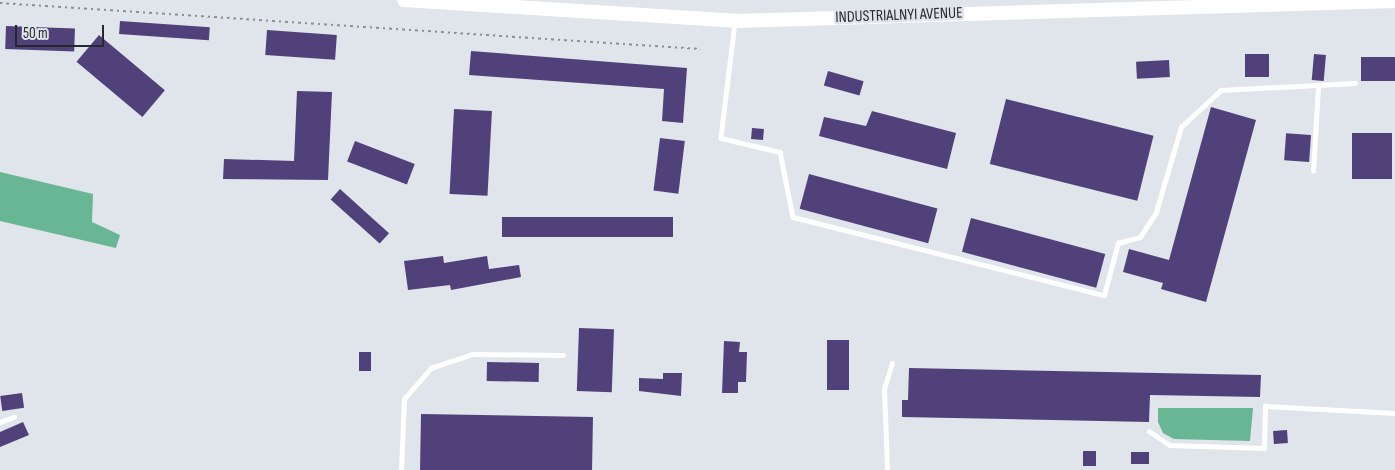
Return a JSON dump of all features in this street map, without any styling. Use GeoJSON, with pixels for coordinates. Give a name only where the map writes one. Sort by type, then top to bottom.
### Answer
{"type":"FeatureCollection","features":[{"type":"Feature","properties":{"kind":"street","name":"INDUSTRIALNYI AVENUE"},"geometry":{"type":"LineString","coordinates":[[404,0],[735,21],[1395,0]]}},
{"type":"Feature","properties":{"kind":"lane"},"geometry":{"type":"LineString","coordinates":[[735,21],[720,138],[780,152],[793,216],[1104,296],[1118,243],[1140,237],[1156,212],[1181,127],[1221,90],[1355,84]]}},
{"type":"Feature","properties":{"kind":"lane"},"geometry":{"type":"LineString","coordinates":[[1313,171],[1318,86]]}},
{"type":"Feature","properties":{"kind":"lane"},"geometry":{"type":"LineString","coordinates":[[401,470],[404,399],[431,368],[473,354],[563,355]]}},
{"type":"Feature","properties":{"kind":"lane"},"geometry":{"type":"LineString","coordinates":[[887,470],[884,389],[892,363]]}},
{"type":"Feature","properties":{"kind":"lane"},"geometry":{"type":"LineString","coordinates":[[1150,431],[1170,445],[1264,448],[1265,406],[1395,413]]}},
{"type":"Feature","properties":{"kind":"lane"},"geometry":{"type":"LineString","coordinates":[[0,422],[14,417]]}},
{"type":"Feature","properties":{"kind":"path"},"geometry":{"type":"LineString","coordinates":[[0,3],[700,49]]}},
{"type":"Feature","properties":{"kind":"green space"},"geometry":{"type":"Polygon","coordinates":[[[0,172],[93,194],[92,222],[120,235],[116,248],[0,221],[0,172]]]}},
{"type":"Feature","properties":{"kind":"green space"},"geometry":{"type":"Polygon","coordinates":[[[1158,408],[1253,408],[1250,441],[1174,439],[1163,433],[1158,422],[1158,408]]]}},
{"type":"Feature","properties":{"kind":"building"},"geometry":{"type":"Polygon","coordinates":[[[120,21],[210,27],[209,40],[119,34],[120,21]]]}},
{"type":"Feature","properties":{"kind":"building"},"geometry":{"type":"Polygon","coordinates":[[[6,26],[75,28],[74,51],[5,49],[6,26]]]}},
{"type":"Feature","properties":{"kind":"building"},"geometry":{"type":"Polygon","coordinates":[[[267,30],[337,35],[335,60],[265,55],[267,30]]]}},
{"type":"Feature","properties":{"kind":"building"},"geometry":{"type":"Polygon","coordinates":[[[99,35],[165,90],[142,117],[77,62],[99,35]]]}},
{"type":"Feature","properties":{"kind":"building"},"geometry":{"type":"Polygon","coordinates":[[[471,51],[687,68],[683,123],[662,121],[664,89],[469,75],[471,51]]]}},
{"type":"Feature","properties":{"kind":"building"},"geometry":{"type":"Polygon","coordinates":[[[1245,54],[1269,54],[1269,77],[1245,77],[1245,54]]]}},
{"type":"Feature","properties":{"kind":"building"},"geometry":{"type":"Polygon","coordinates":[[[1314,54],[1326,55],[1324,81],[1312,80],[1314,54]]]}},
{"type":"Feature","properties":{"kind":"building"},"geometry":{"type":"Polygon","coordinates":[[[1361,57],[1395,57],[1395,81],[1361,81],[1361,57]]]}},
{"type":"Feature","properties":{"kind":"building"},"geometry":{"type":"Polygon","coordinates":[[[1169,60],[1170,77],[1137,79],[1136,62],[1169,60]]]}},
{"type":"Feature","properties":{"kind":"building"},"geometry":{"type":"Polygon","coordinates":[[[828,71],[864,81],[859,96],[824,85],[828,71]]]}},
{"type":"Feature","properties":{"kind":"building"},"geometry":{"type":"Polygon","coordinates":[[[297,91],[332,92],[328,180],[223,179],[224,159],[294,161],[297,91]]]}},
{"type":"Feature","properties":{"kind":"building"},"geometry":{"type":"Polygon","coordinates":[[[1006,99],[1153,136],[1137,201],[990,164],[1006,99]]]}},
{"type":"Feature","properties":{"kind":"building"},"geometry":{"type":"Polygon","coordinates":[[[1211,107],[1256,120],[1206,302],[1161,289],[1163,283],[1123,272],[1129,249],[1169,260],[1211,107]]]}},
{"type":"Feature","properties":{"kind":"building"},"geometry":{"type":"Polygon","coordinates":[[[454,109],[492,111],[487,196],[450,194],[454,109]]]}},
{"type":"Feature","properties":{"kind":"building"},"geometry":{"type":"Polygon","coordinates":[[[872,111],[956,133],[947,169],[819,136],[824,117],[866,126],[872,111]]]}},
{"type":"Feature","properties":{"kind":"building"},"geometry":{"type":"Polygon","coordinates":[[[752,128],[764,129],[763,140],[751,139],[752,128]]]}},
{"type":"Feature","properties":{"kind":"building"},"geometry":{"type":"Polygon","coordinates":[[[1286,133],[1311,135],[1309,162],[1284,160],[1286,133]]]}},
{"type":"Feature","properties":{"kind":"building"},"geometry":{"type":"Polygon","coordinates":[[[1352,133],[1392,133],[1392,179],[1352,179],[1352,133]]]}},
{"type":"Feature","properties":{"kind":"building"},"geometry":{"type":"Polygon","coordinates":[[[660,138],[685,141],[678,194],[654,191],[660,138]]]}},
{"type":"Feature","properties":{"kind":"building"},"geometry":{"type":"Polygon","coordinates":[[[355,141],[415,164],[407,184],[347,162],[355,141]]]}},
{"type":"Feature","properties":{"kind":"building"},"geometry":{"type":"Polygon","coordinates":[[[809,174],[937,208],[928,243],[800,209],[809,174]]]}},
{"type":"Feature","properties":{"kind":"building"},"geometry":{"type":"Polygon","coordinates":[[[340,189],[389,233],[380,244],[331,199],[340,189]]]}},
{"type":"Feature","properties":{"kind":"building"},"geometry":{"type":"Polygon","coordinates":[[[502,217],[673,217],[673,237],[502,237],[502,217]]]}},
{"type":"Feature","properties":{"kind":"building"},"geometry":{"type":"Polygon","coordinates":[[[971,218],[1105,254],[1096,288],[962,252],[971,218]]]}},
{"type":"Feature","properties":{"kind":"building"},"geometry":{"type":"Polygon","coordinates":[[[443,256],[444,263],[487,256],[489,269],[519,265],[521,277],[451,290],[450,285],[408,290],[404,261],[443,256]]]}},
{"type":"Feature","properties":{"kind":"building"},"geometry":{"type":"Polygon","coordinates":[[[579,328],[614,329],[612,392],[577,391],[579,328]]]}},
{"type":"Feature","properties":{"kind":"building"},"geometry":{"type":"Polygon","coordinates":[[[827,340],[849,340],[849,390],[827,390],[827,340]]]}},
{"type":"Feature","properties":{"kind":"building"},"geometry":{"type":"Polygon","coordinates":[[[724,341],[740,342],[739,352],[747,352],[746,382],[738,382],[738,393],[722,393],[724,341]]]}},
{"type":"Feature","properties":{"kind":"building"},"geometry":{"type":"Polygon","coordinates":[[[359,352],[371,352],[371,371],[359,371],[359,352]]]}},
{"type":"Feature","properties":{"kind":"building"},"geometry":{"type":"Polygon","coordinates":[[[487,362],[539,363],[539,382],[487,381],[487,362]]]}},
{"type":"Feature","properties":{"kind":"building"},"geometry":{"type":"Polygon","coordinates":[[[909,368],[1261,375],[1260,397],[1150,395],[1149,422],[902,417],[902,400],[908,400],[909,368]]]}},
{"type":"Feature","properties":{"kind":"building"},"geometry":{"type":"Polygon","coordinates":[[[663,373],[682,373],[681,396],[639,391],[639,378],[663,379],[663,373]]]}},
{"type":"Feature","properties":{"kind":"building"},"geometry":{"type":"Polygon","coordinates":[[[22,393],[24,408],[2,411],[0,396],[22,393]]]}},
{"type":"Feature","properties":{"kind":"building"},"geometry":{"type":"Polygon","coordinates":[[[421,414],[593,417],[592,470],[420,470],[421,414]]]}},
{"type":"Feature","properties":{"kind":"building"},"geometry":{"type":"Polygon","coordinates":[[[23,422],[29,435],[0,447],[0,432],[23,422]]]}},
{"type":"Feature","properties":{"kind":"building"},"geometry":{"type":"Polygon","coordinates":[[[1287,430],[1288,443],[1274,444],[1273,431],[1287,430]]]}},
{"type":"Feature","properties":{"kind":"building"},"geometry":{"type":"Polygon","coordinates":[[[1083,451],[1096,451],[1096,466],[1083,466],[1083,451]]]}},
{"type":"Feature","properties":{"kind":"building"},"geometry":{"type":"Polygon","coordinates":[[[1131,452],[1149,452],[1149,464],[1131,464],[1131,452]]]}}]}
